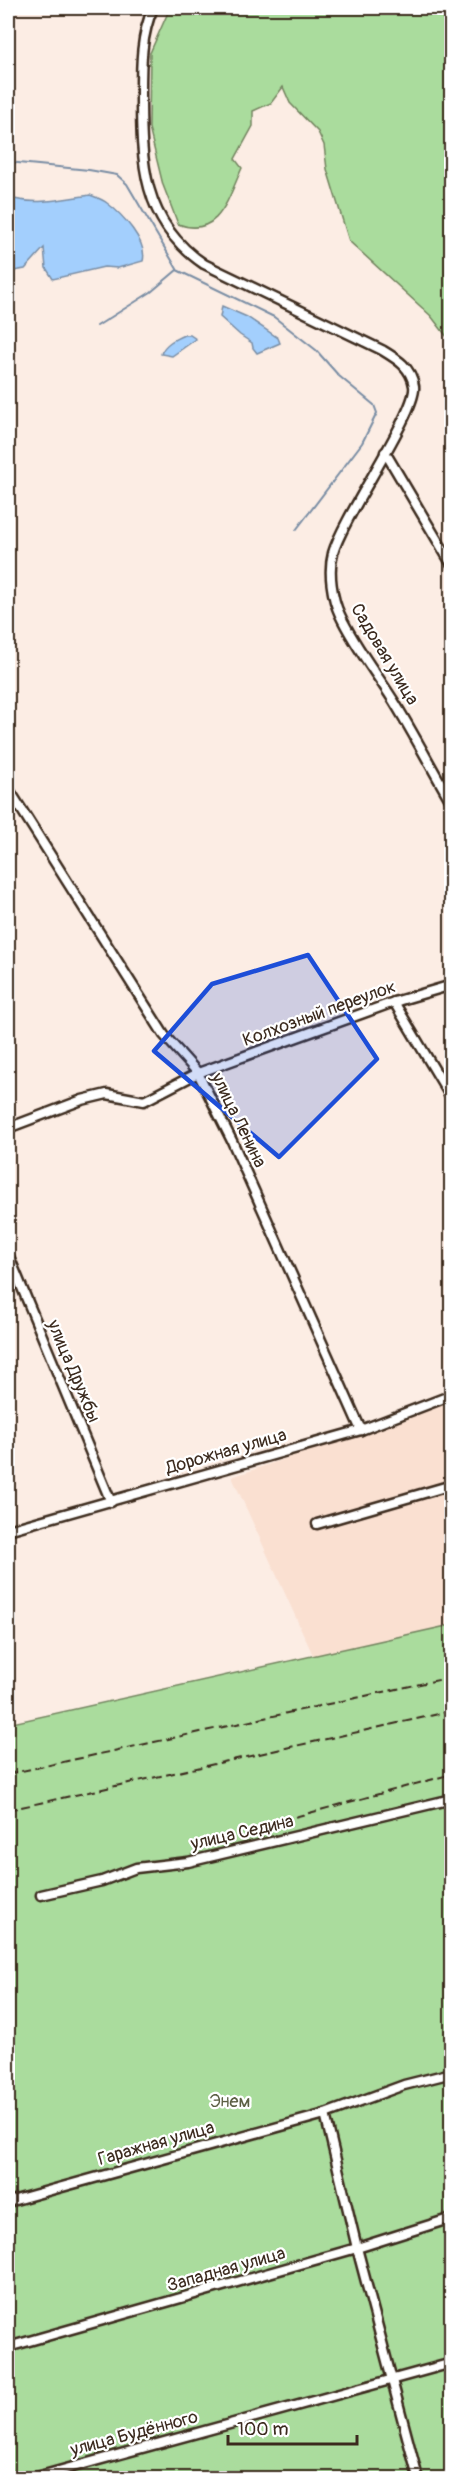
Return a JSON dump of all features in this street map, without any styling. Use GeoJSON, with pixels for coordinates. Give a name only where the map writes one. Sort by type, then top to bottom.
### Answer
{"type":"FeatureCollection","features":[{"type":"Feature","properties":{"kind":"street","name":"Садовая улица"},"geometry":{"type":"LineString","coordinates":[[153,8],[141,55],[141,118],[145,176],[156,208],[169,232],[185,251],[204,264],[382,350],[401,362],[411,374],[415,389],[406,411],[386,452],[352,509],[332,554],[331,583],[339,614],[401,712],[452,803]]}},
{"type":"Feature","properties":{"kind":"street"},"geometry":{"type":"LineString","coordinates":[[386,452],[452,565]]}},
{"type":"Feature","properties":{"kind":"street","name":"улица Ленина"},"geometry":{"type":"LineString","coordinates":[[8,788],[164,1035],[198,1073],[231,1140],[361,1430]]}},
{"type":"Feature","properties":{"kind":"street","name":"Колхозный переулок"},"geometry":{"type":"LineString","coordinates":[[8,1128],[82,1100],[107,1094],[144,1101],[198,1073],[394,1002],[452,985]]}},
{"type":"Feature","properties":{"kind":"street"},"geometry":{"type":"LineString","coordinates":[[394,1002],[452,1099]]}},
{"type":"Feature","properties":{"kind":"street","name":"улица Дружбы"},"geometry":{"type":"LineString","coordinates":[[8,1254],[111,1502]]}},
{"type":"Feature","properties":{"kind":"street","name":"Дорожная улица"},"geometry":{"type":"LineString","coordinates":[[8,1530],[361,1430],[452,1395]]}},
{"type":"Feature","properties":{"kind":"street"},"geometry":{"type":"LineString","coordinates":[[317,1524],[452,1485]]}},
{"type":"Feature","properties":{"kind":"street","name":"улица Седина"},"geometry":{"type":"LineString","coordinates":[[41,1895],[102,1881],[136,1868],[188,1862],[452,1799]]}},
{"type":"Feature","properties":{"kind":"street","name":"Гаражная улица"},"geometry":{"type":"LineString","coordinates":[[8,2202],[325,2114],[404,2085],[452,2073]]}},
{"type":"Feature","properties":{"kind":"street"},"geometry":{"type":"LineString","coordinates":[[325,2114],[357,2248],[418,2478]]}},
{"type":"Feature","properties":{"kind":"street","name":"Западная улица"},"geometry":{"type":"LineString","coordinates":[[8,2347],[357,2248],[452,2218]]}},
{"type":"Feature","properties":{"kind":"street","name":"улица Будённого"},"geometry":{"type":"LineString","coordinates":[[33,2478],[452,2363]]}},
{"type":"Feature","properties":{"kind":"highlighted area"},"geometry":{"type":"Polygon","coordinates":[[[308,955],[377,1059],[279,1157],[154,1051],[212,984],[308,955]]]}},
{"type":"Feature","properties":{"kind":"shaded area"},"geometry":{"type":"Polygon","coordinates":[[[451,1402],[451,1800],[327,1686],[232,1477],[451,1402]]]}},
{"type":"Feature","properties":{"kind":"green space"},"geometry":{"type":"Polygon","coordinates":[[[170,8],[451,8],[451,342],[431,316],[349,241],[327,169],[324,145],[318,132],[290,103],[283,87],[271,103],[253,111],[253,126],[235,159],[242,168],[220,213],[213,221],[203,226],[192,227],[178,224],[163,185],[149,128],[150,53],[170,8]]]}},
{"type":"Feature","properties":{"kind":"green space","name":"Энем"},"geometry":{"type":"Polygon","coordinates":[[[451,1625],[451,2478],[8,2478],[8,1724],[451,1625]]]}},
{"type":"Feature","properties":{"kind":"water"},"geometry":{"type":"Polygon","coordinates":[[[90,195],[107,203],[126,221],[142,245],[143,261],[118,268],[104,267],[53,279],[46,268],[44,248],[25,269],[14,271],[8,300],[8,197],[38,201],[90,195]]]}},
{"type":"Feature","properties":{"kind":"water"},"geometry":{"type":"Polygon","coordinates":[[[222,306],[247,317],[278,338],[280,343],[257,353],[252,343],[220,317],[222,306]]]}},
{"type":"Feature","properties":{"kind":"water"},"geometry":{"type":"Polygon","coordinates":[[[184,335],[190,335],[196,339],[172,356],[161,354],[167,345],[184,335]]]}},
{"type":"Feature","properties":{"kind":"waterway"},"geometry":{"type":"LineString","coordinates":[[8,162],[117,175],[127,184],[177,269]]}},
{"type":"Feature","properties":{"kind":"waterway"},"geometry":{"type":"LineString","coordinates":[[97,326],[151,292],[177,270],[274,317],[316,350],[339,376],[374,405],[377,413],[362,443],[296,530]]}},
{"type":"Feature","properties":{"kind":"railway"},"geometry":{"type":"LineString","coordinates":[[8,1774],[452,1677]]}},
{"type":"Feature","properties":{"kind":"railway"},"geometry":{"type":"LineString","coordinates":[[8,1810],[452,1711]]}},
{"type":"Feature","properties":{"kind":"railway"},"geometry":{"type":"LineString","coordinates":[[269,1824],[452,1774]]}}]}
